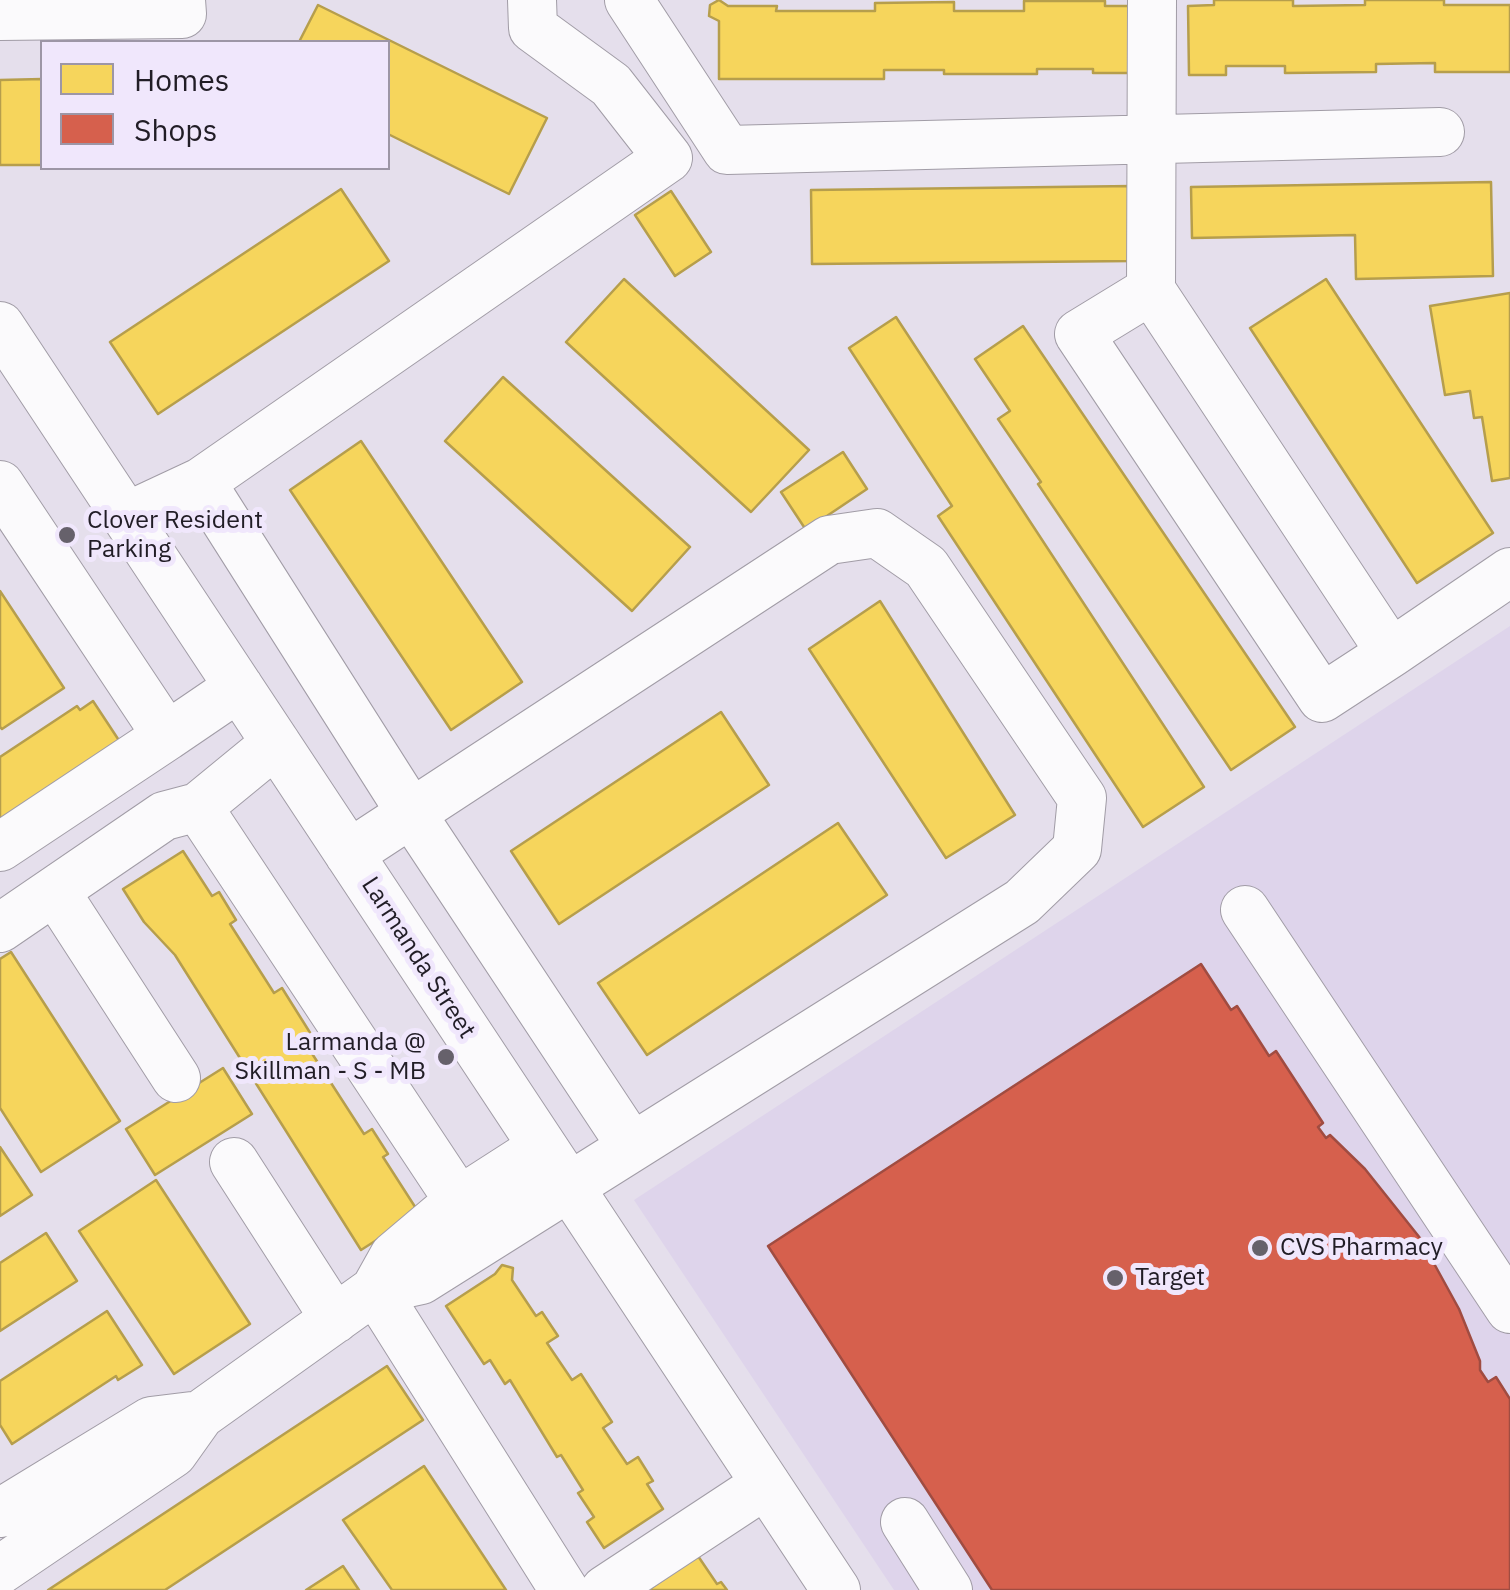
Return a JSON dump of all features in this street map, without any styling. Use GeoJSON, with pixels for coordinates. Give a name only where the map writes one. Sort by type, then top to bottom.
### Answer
{"type":"FeatureCollection","features":[{"type":"Feature","properties":{"kind":"street"},"geometry":{"type":"LineString","coordinates":[[0,16],[182,14],[182,0]]}},
{"type":"Feature","properties":{"kind":"street"},"geometry":{"type":"LineString","coordinates":[[126,517],[201,482],[668,158],[612,85],[533,28],[532,0]]}},
{"type":"Feature","properties":{"kind":"street"},"geometry":{"type":"LineString","coordinates":[[629,0],[727,150],[1440,132]]}},
{"type":"Feature","properties":{"kind":"street"},"geometry":{"type":"LineString","coordinates":[[1152,0],[1152,290],[1391,653]]}},
{"type":"Feature","properties":{"kind":"street"},"geometry":{"type":"LineString","coordinates":[[1152,290],[1079,334],[1322,698],[1510,572]]}},
{"type":"Feature","properties":{"kind":"street","name":"Larmanda Street"},"geometry":{"type":"LineString","coordinates":[[0,326],[836,1590]]}},
{"type":"Feature","properties":{"kind":"street"},"geometry":{"type":"LineString","coordinates":[[201,482],[410,813],[632,1147]]}},
{"type":"Feature","properties":{"kind":"street"},"geometry":{"type":"LineString","coordinates":[[4,501],[166,736]]}},
{"type":"Feature","properties":{"kind":"street"},"geometry":{"type":"LineString","coordinates":[[0,1570],[173,1452],[200,1414],[375,1290],[421,1280],[1022,902],[1077,848],[1082,798],[926,567],[876,533],[829,540],[349,854]]}},
{"type":"Feature","properties":{"kind":"street"},"geometry":{"type":"LineString","coordinates":[[0,847],[239,688]]}},
{"type":"Feature","properties":{"kind":"street"},"geometry":{"type":"LineString","coordinates":[[0,928],[164,816],[198,807],[276,742]]}},
{"type":"Feature","properties":{"kind":"street"},"geometry":{"type":"LineString","coordinates":[[198,807],[459,1200]]}},
{"type":"Feature","properties":{"kind":"street"},"geometry":{"type":"LineString","coordinates":[[55,891],[176,1078]]}},
{"type":"Feature","properties":{"kind":"street"},"geometry":{"type":"LineString","coordinates":[[1245,910],[1510,1309]]}},
{"type":"Feature","properties":{"kind":"street"},"geometry":{"type":"LineString","coordinates":[[375,1290],[394,1256],[459,1200],[543,1147]]}},
{"type":"Feature","properties":{"kind":"street"},"geometry":{"type":"LineString","coordinates":[[234,1162],[335,1318]]}},
{"type":"Feature","properties":{"kind":"street"},"geometry":{"type":"LineString","coordinates":[[375,1290],[564,1590]]}},
{"type":"Feature","properties":{"kind":"street"},"geometry":{"type":"LineString","coordinates":[[0,1514],[151,1421],[200,1414]]}},
{"type":"Feature","properties":{"kind":"street"},"geometry":{"type":"LineString","coordinates":[[605,1590],[766,1484]]}},
{"type":"Feature","properties":{"kind":"street"},"geometry":{"type":"LineString","coordinates":[[905,1522],[948,1590]]}},
{"type":"Feature","properties":{"kind":"shaded area"},"geometry":{"type":"Polygon","coordinates":[[[1510,626],[1510,1590],[894,1590],[634,1200],[1510,626]]]}},
{"type":"Feature","properties":{"kind":"building: Homes"},"geometry":{"type":"Polygon","coordinates":[[[719,0],[728,6],[777,6],[776,11],[875,11],[875,3],[954,2],[954,11],[1024,11],[1024,1],[1105,1],[1105,6],[1131,6],[1131,73],[1093,73],[1093,69],[1037,69],[1037,74],[884,70],[884,79],[719,79],[719,21],[709,16],[710,5],[719,0]]]}},
{"type":"Feature","properties":{"kind":"building: Homes"},"geometry":{"type":"Polygon","coordinates":[[[1214,0],[1293,0],[1293,6],[1365,5],[1365,0],[1510,5],[1510,72],[1435,72],[1435,63],[1376,64],[1376,72],[1285,73],[1285,66],[1226,66],[1226,75],[1189,75],[1188,6],[1214,5],[1214,0]]]}},
{"type":"Feature","properties":{"kind":"building: Homes"},"geometry":{"type":"Polygon","coordinates":[[[318,5],[389,40],[300,40],[318,5]]]}},
{"type":"Feature","properties":{"kind":"building: Homes"},"geometry":{"type":"Polygon","coordinates":[[[390,41],[547,118],[509,194],[390,135],[390,41]]]}},
{"type":"Feature","properties":{"kind":"building: Homes"},"geometry":{"type":"Polygon","coordinates":[[[40,79],[40,165],[0,165],[0,80],[40,79]]]}},
{"type":"Feature","properties":{"kind":"building: Homes"},"geometry":{"type":"Polygon","coordinates":[[[1491,182],[1493,276],[1356,279],[1355,235],[1192,238],[1191,187],[1491,182]]]}},
{"type":"Feature","properties":{"kind":"building: Homes"},"geometry":{"type":"Polygon","coordinates":[[[1133,186],[1133,261],[812,264],[811,190],[1133,186]]]}},
{"type":"Feature","properties":{"kind":"building: Homes"},"geometry":{"type":"Polygon","coordinates":[[[341,189],[389,261],[158,414],[110,342],[341,189]]]}},
{"type":"Feature","properties":{"kind":"building: Homes"},"geometry":{"type":"Polygon","coordinates":[[[671,191],[711,252],[675,276],[635,215],[671,191]]]}},
{"type":"Feature","properties":{"kind":"building: Homes"},"geometry":{"type":"Polygon","coordinates":[[[624,279],[809,450],[751,512],[566,342],[624,279]]]}},
{"type":"Feature","properties":{"kind":"building: Homes"},"geometry":{"type":"Polygon","coordinates":[[[1326,279],[1493,533],[1417,583],[1250,328],[1326,279]]]}},
{"type":"Feature","properties":{"kind":"building: Homes"},"geometry":{"type":"Polygon","coordinates":[[[1510,293],[1510,478],[1492,481],[1482,417],[1474,418],[1470,391],[1445,395],[1430,306],[1510,293]]]}},
{"type":"Feature","properties":{"kind":"building: Homes"},"geometry":{"type":"Polygon","coordinates":[[[896,317],[1204,787],[1143,827],[938,516],[952,506],[849,348],[896,317]]]}},
{"type":"Feature","properties":{"kind":"building: Homes"},"geometry":{"type":"Polygon","coordinates":[[[1023,326],[1295,727],[1231,770],[998,419],[1010,411],[975,359],[1023,326]]]}},
{"type":"Feature","properties":{"kind":"building: Homes"},"geometry":{"type":"Polygon","coordinates":[[[503,377],[690,547],[632,611],[445,441],[503,377]]]}},
{"type":"Feature","properties":{"kind":"building: Homes"},"geometry":{"type":"Polygon","coordinates":[[[361,441],[522,682],[451,730],[290,490],[361,441]]]}},
{"type":"Feature","properties":{"kind":"building: Homes"},"geometry":{"type":"Polygon","coordinates":[[[843,452],[867,489],[806,530],[781,492],[843,452]]]}},
{"type":"Feature","properties":{"kind":"building: Homes"},"geometry":{"type":"Polygon","coordinates":[[[0,591],[64,688],[2,729],[0,727],[0,591]]]}},
{"type":"Feature","properties":{"kind":"building: Homes"},"geometry":{"type":"Polygon","coordinates":[[[880,601],[1015,815],[946,858],[809,649],[880,601]]]}},
{"type":"Feature","properties":{"kind":"building: Homes"},"geometry":{"type":"Polygon","coordinates":[[[93,701],[122,745],[0,825],[0,757],[77,706],[80,710],[93,701]]]}},
{"type":"Feature","properties":{"kind":"building: Homes"},"geometry":{"type":"Polygon","coordinates":[[[721,712],[769,785],[559,924],[511,851],[721,712]]]}},
{"type":"Feature","properties":{"kind":"building: Homes"},"geometry":{"type":"Polygon","coordinates":[[[838,823],[887,895],[647,1055],[598,983],[838,823]]]}},
{"type":"Feature","properties":{"kind":"building: Homes"},"geometry":{"type":"Polygon","coordinates":[[[183,851],[212,896],[219,892],[236,920],[230,924],[274,993],[282,988],[319,1047],[311,1052],[364,1134],[372,1129],[388,1154],[383,1157],[419,1213],[361,1250],[175,955],[144,922],[123,889],[183,851]]]}},
{"type":"Feature","properties":{"kind":"building: Homes"},"geometry":{"type":"Polygon","coordinates":[[[11,952],[120,1121],[41,1172],[0,1108],[0,959],[11,952]]]}},
{"type":"Feature","properties":{"kind":"building: Homes"},"geometry":{"type":"Polygon","coordinates":[[[223,1068],[252,1114],[155,1175],[126,1129],[223,1068]]]}},
{"type":"Feature","properties":{"kind":"building: Homes"},"geometry":{"type":"Polygon","coordinates":[[[0,1147],[32,1195],[0,1216],[0,1147]]]}},
{"type":"Feature","properties":{"kind":"building: Homes"},"geometry":{"type":"Polygon","coordinates":[[[156,1180],[250,1324],[174,1374],[79,1231],[156,1180]]]}},
{"type":"Feature","properties":{"kind":"building: Homes"},"geometry":{"type":"Polygon","coordinates":[[[46,1233],[77,1281],[0,1331],[0,1263],[46,1233]]]}},
{"type":"Feature","properties":{"kind":"building: Homes"},"geometry":{"type":"Polygon","coordinates":[[[502,1265],[513,1268],[512,1280],[536,1316],[542,1312],[558,1336],[547,1343],[572,1380],[581,1374],[612,1422],[603,1428],[627,1464],[638,1457],[653,1481],[647,1484],[663,1509],[604,1548],[587,1522],[594,1517],[578,1493],[583,1490],[561,1455],[557,1457],[510,1380],[505,1384],[490,1360],[484,1364],[446,1306],[495,1274],[502,1265]]]}},
{"type":"Feature","properties":{"kind":"building: Homes"},"geometry":{"type":"Polygon","coordinates":[[[107,1311],[142,1365],[118,1380],[116,1376],[12,1444],[0,1425],[0,1381],[107,1311]]]}},
{"type":"Feature","properties":{"kind":"building: Homes"},"geometry":{"type":"Polygon","coordinates":[[[387,1366],[423,1420],[165,1590],[48,1590],[387,1366]]]}},
{"type":"Feature","properties":{"kind":"building: Homes"},"geometry":{"type":"Polygon","coordinates":[[[424,1466],[506,1590],[392,1590],[343,1520],[424,1466]]]}},
{"type":"Feature","properties":{"kind":"building: Homes"},"geometry":{"type":"Polygon","coordinates":[[[698,1556],[717,1584],[721,1582],[727,1590],[648,1590],[698,1556]]]}},
{"type":"Feature","properties":{"kind":"building: Homes"},"geometry":{"type":"Polygon","coordinates":[[[343,1566],[359,1590],[306,1590],[343,1566]]]}},
{"type":"Feature","properties":{"kind":"building: Shops","name":"Target"},"geometry":{"type":"Polygon","coordinates":[[[1201,964],[1231,1010],[1237,1006],[1269,1056],[1276,1051],[1323,1123],[1318,1127],[1326,1138],[1330,1135],[1365,1169],[1420,1238],[1459,1309],[1480,1370],[1488,1382],[1496,1377],[1510,1399],[1510,1590],[992,1590],[768,1246],[1201,964]]]}},
{"type":"Feature","properties":{"kind":"place","name":"Clover Resident Parking"},"geometry":{"type":"Point","coordinates":[67,535]}},
{"type":"Feature","properties":{"kind":"place","name":"Larmanda @ Skillman - S - MB"},"geometry":{"type":"Point","coordinates":[446,1057]}},
{"type":"Feature","properties":{"kind":"place","name":"CVS Pharmacy"},"geometry":{"type":"Point","coordinates":[1260,1248]}},
{"type":"Feature","properties":{"kind":"place","name":"Target"},"geometry":{"type":"Point","coordinates":[1115,1278]}}]}
